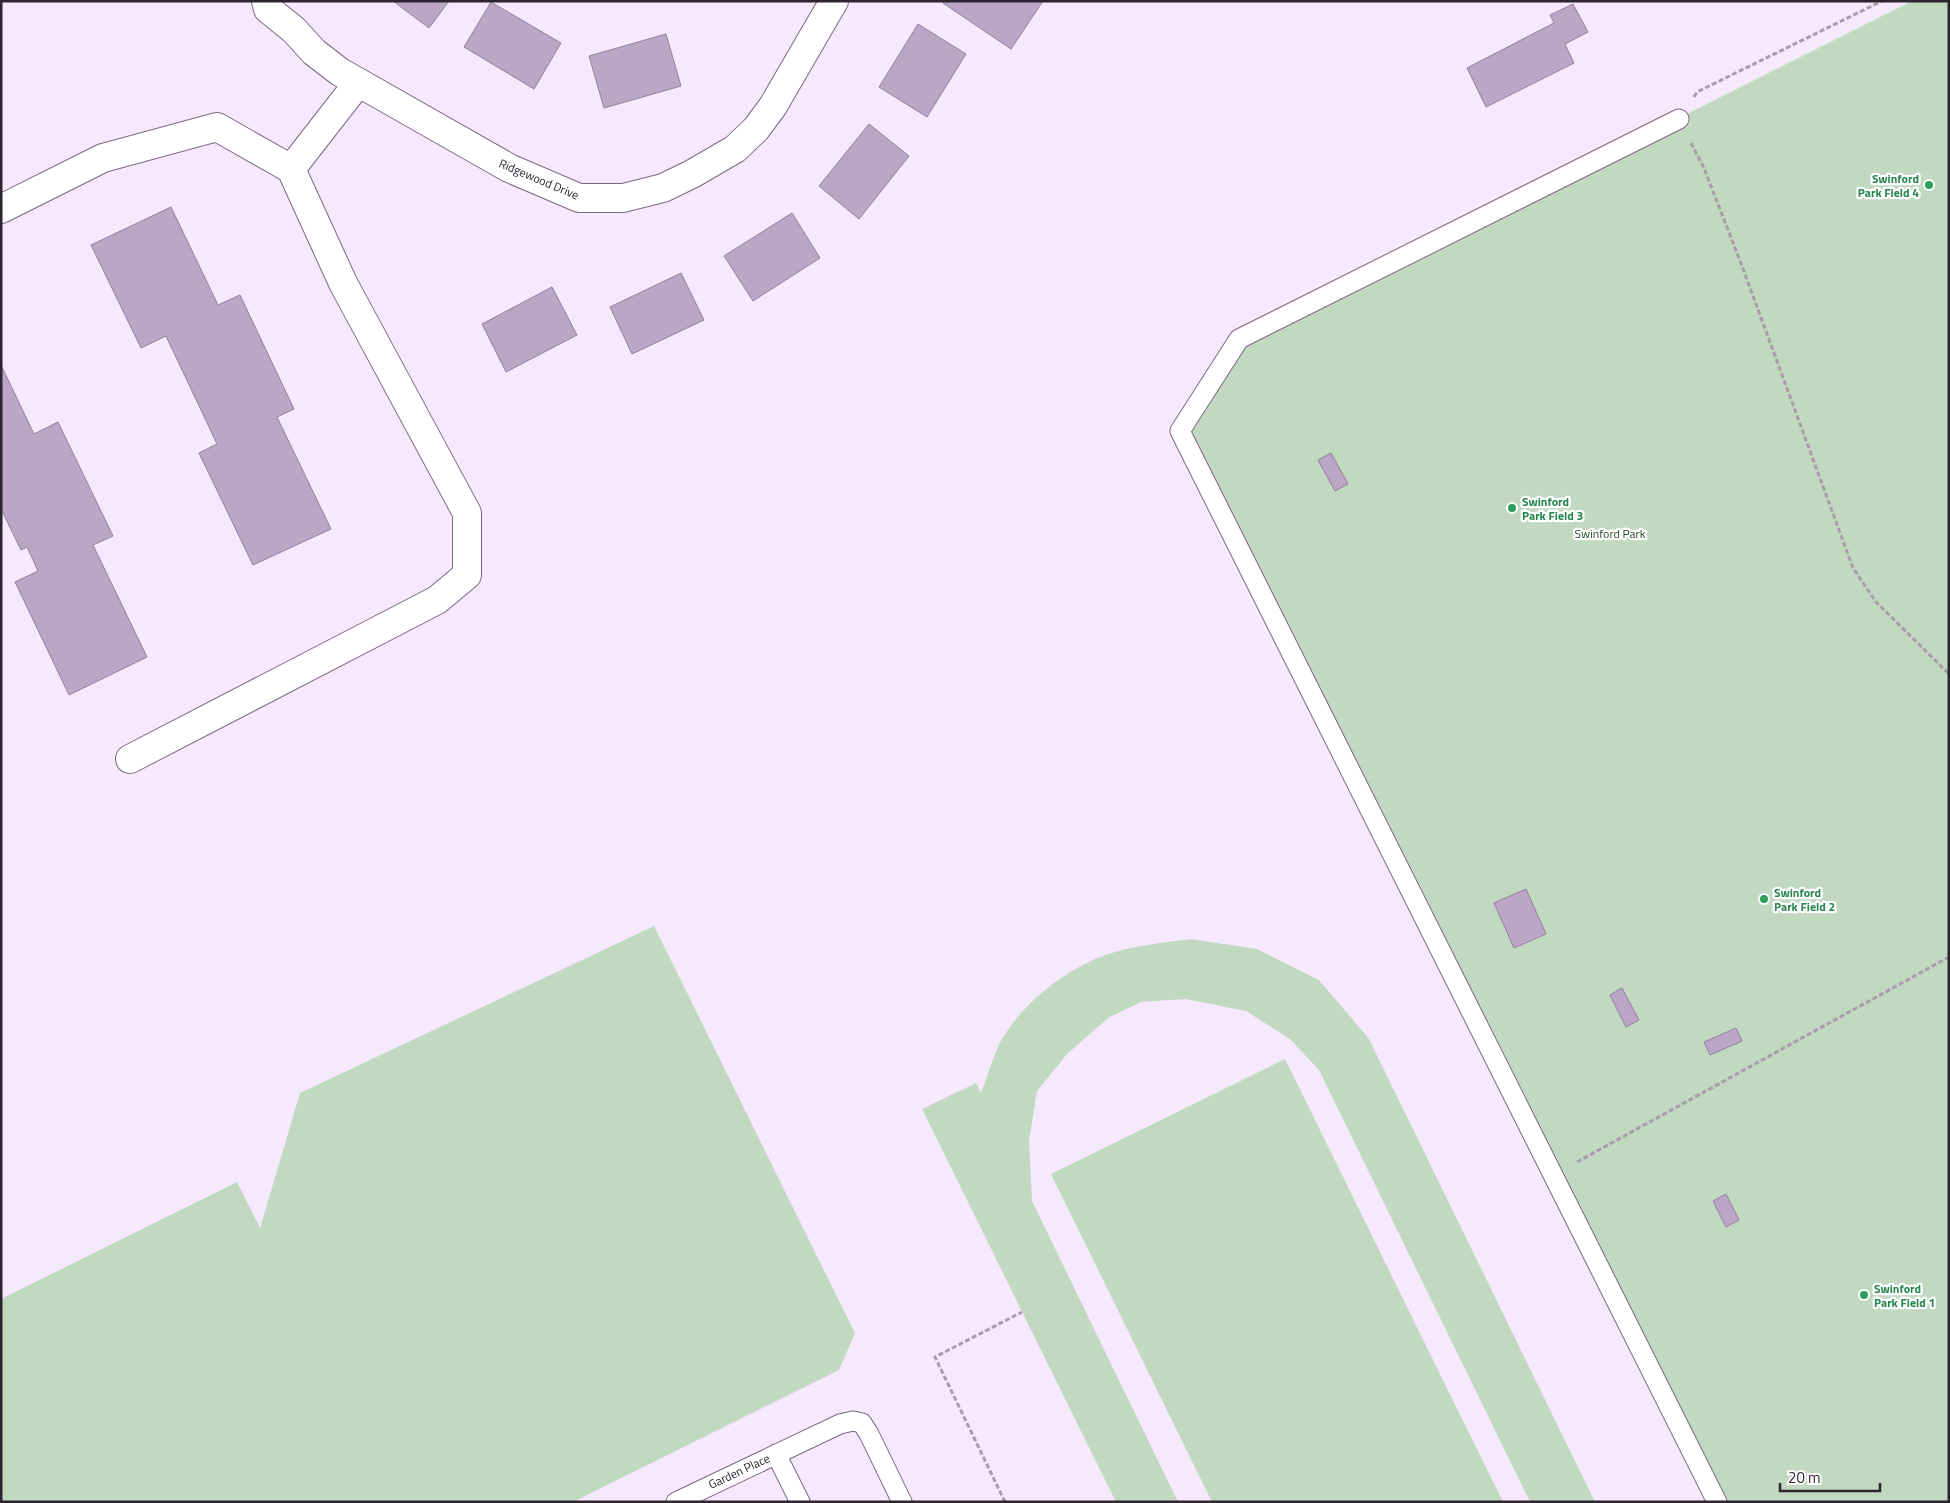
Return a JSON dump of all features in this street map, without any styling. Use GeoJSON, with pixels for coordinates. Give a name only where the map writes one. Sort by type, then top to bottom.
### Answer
{"type":"FeatureCollection","features":[{"type":"Feature","properties":{"kind":"street","name":"Ridgewood Drive"},"geometry":{"type":"LineString","coordinates":[[266,1],[268,9],[294,30],[314,52],[340,72],[508,168],[579,198],[623,198],[663,188],[692,174],[735,149],[756,129],[773,106],[834,1]]}},
{"type":"Feature","properties":{"kind":"street"},"geometry":{"type":"LineString","coordinates":[[291,169],[358,82]]}},
{"type":"Feature","properties":{"kind":"street"},"geometry":{"type":"LineString","coordinates":[[1,209],[103,158],[217,127],[291,169],[343,283],[468,513],[467,575],[437,600],[130,760]]}},
{"type":"Feature","properties":{"kind":"lane"},"geometry":{"type":"LineString","coordinates":[[1679,119],[1239,339],[1180,431],[1717,1502]]}},
{"type":"Feature","properties":{"kind":"lane","name":"Garden Place"},"geometry":{"type":"LineString","coordinates":[[676,1502],[840,1424],[853,1421],[862,1423],[869,1434],[902,1502]]}},
{"type":"Feature","properties":{"kind":"lane"},"geometry":{"type":"LineString","coordinates":[[776,1454],[800,1502]]}},
{"type":"Feature","properties":{"kind":"path"},"geometry":{"type":"LineString","coordinates":[[1882,1],[1697,92],[1679,119],[1704,168],[1742,266],[1853,568],[1876,602],[1949,674]]}},
{"type":"Feature","properties":{"kind":"path"},"geometry":{"type":"LineString","coordinates":[[1554,1175],[1949,957]]}},
{"type":"Feature","properties":{"kind":"path"},"geometry":{"type":"LineString","coordinates":[[1005,1502],[934,1357],[1022,1312]]}},
{"type":"Feature","properties":{"kind":"green space","name":"Swinford Park"},"geometry":{"type":"Polygon","coordinates":[[[1912,1],[1949,1],[1949,1502],[1717,1502],[1180,431],[1239,339],[1912,1]]]}},
{"type":"Feature","properties":{"kind":"green space"},"geometry":{"type":"Polygon","coordinates":[[[654,926],[855,1333],[839,1370],[573,1502],[1,1502],[1,1299],[237,1182],[260,1228],[300,1093],[654,926]]]}},
{"type":"Feature","properties":{"kind":"green space"},"geometry":{"type":"Polygon","coordinates":[[[1191,939],[1257,949],[1319,980],[1369,1039],[1595,1502],[1530,1502],[1319,1070],[1290,1039],[1246,1011],[1186,999],[1141,1002],[1108,1018],[1067,1054],[1037,1091],[1029,1140],[1032,1201],[1178,1502],[1116,1502],[922,1109],[976,1083],[981,1093],[1002,1039],[1032,1001],[1058,980],[1085,964],[1122,950],[1191,939]]]}},
{"type":"Feature","properties":{"kind":"green space"},"geometry":{"type":"Polygon","coordinates":[[[1285,1059],[1503,1502],[1212,1502],[1051,1174],[1285,1059]]]}},
{"type":"Feature","properties":{"kind":"building"},"geometry":{"type":"Polygon","coordinates":[[[393,1],[449,1],[429,28],[393,1]]]}},
{"type":"Feature","properties":{"kind":"building"},"geometry":{"type":"Polygon","coordinates":[[[945,1],[1043,1],[1011,49],[943,3],[945,1]]]}},
{"type":"Feature","properties":{"kind":"building"},"geometry":{"type":"Polygon","coordinates":[[[491,2],[561,43],[534,89],[464,47],[491,2]]]}},
{"type":"Feature","properties":{"kind":"building"},"geometry":{"type":"Polygon","coordinates":[[[1573,4],[1588,32],[1565,44],[1574,63],[1486,107],[1467,68],[1554,23],[1550,15],[1573,4]]]}},
{"type":"Feature","properties":{"kind":"building"},"geometry":{"type":"Polygon","coordinates":[[[918,24],[966,54],[927,117],[879,87],[918,24]]]}},
{"type":"Feature","properties":{"kind":"building"},"geometry":{"type":"Polygon","coordinates":[[[666,34],[681,86],[604,108],[589,56],[666,34]]]}},
{"type":"Feature","properties":{"kind":"building"},"geometry":{"type":"Polygon","coordinates":[[[869,124],[909,156],[859,219],[819,186],[869,124]]]}},
{"type":"Feature","properties":{"kind":"building"},"geometry":{"type":"Polygon","coordinates":[[[171,207],[218,305],[240,295],[294,409],[277,417],[331,529],[253,565],[199,453],[217,444],[166,336],[141,348],[91,245],[171,207]]]}},
{"type":"Feature","properties":{"kind":"building"},"geometry":{"type":"Polygon","coordinates":[[[792,213],[820,258],[753,301],[724,256],[792,213]]]}},
{"type":"Feature","properties":{"kind":"building"},"geometry":{"type":"Polygon","coordinates":[[[681,273],[704,320],[632,354],[610,307],[681,273]]]}},
{"type":"Feature","properties":{"kind":"building"},"geometry":{"type":"Polygon","coordinates":[[[552,287],[577,335],[506,372],[482,324],[552,287]]]}},
{"type":"Feature","properties":{"kind":"building"},"geometry":{"type":"Polygon","coordinates":[[[1,365],[34,434],[58,422],[113,536],[93,545],[147,657],[69,695],[15,582],[38,571],[27,547],[21,550],[1,509],[1,365]]]}},
{"type":"Feature","properties":{"kind":"building"},"geometry":{"type":"Polygon","coordinates":[[[1331,453],[1348,484],[1335,491],[1318,460],[1331,453]]]}},
{"type":"Feature","properties":{"kind":"building"},"geometry":{"type":"Polygon","coordinates":[[[1526,889],[1546,934],[1514,948],[1494,903],[1526,889]]]}},
{"type":"Feature","properties":{"kind":"building"},"geometry":{"type":"Polygon","coordinates":[[[1622,988],[1639,1020],[1626,1027],[1610,995],[1622,988]]]}},
{"type":"Feature","properties":{"kind":"building"},"geometry":{"type":"Polygon","coordinates":[[[1736,1028],[1742,1041],[1710,1055],[1704,1042],[1736,1028]]]}},
{"type":"Feature","properties":{"kind":"building"},"geometry":{"type":"Polygon","coordinates":[[[1726,1194],[1739,1220],[1726,1227],[1713,1201],[1726,1194]]]}},
{"type":"Feature","properties":{"kind":"place","name":"Swinford Park Field 4"},"geometry":{"type":"Point","coordinates":[1929,185]}},
{"type":"Feature","properties":{"kind":"place","name":"Swinford Park Field 3"},"geometry":{"type":"Point","coordinates":[1512,508]}},
{"type":"Feature","properties":{"kind":"place","name":"Swinford Park Field 2"},"geometry":{"type":"Point","coordinates":[1764,899]}},
{"type":"Feature","properties":{"kind":"place","name":"Swinford Park Field 1"},"geometry":{"type":"Point","coordinates":[1864,1295]}}]}
